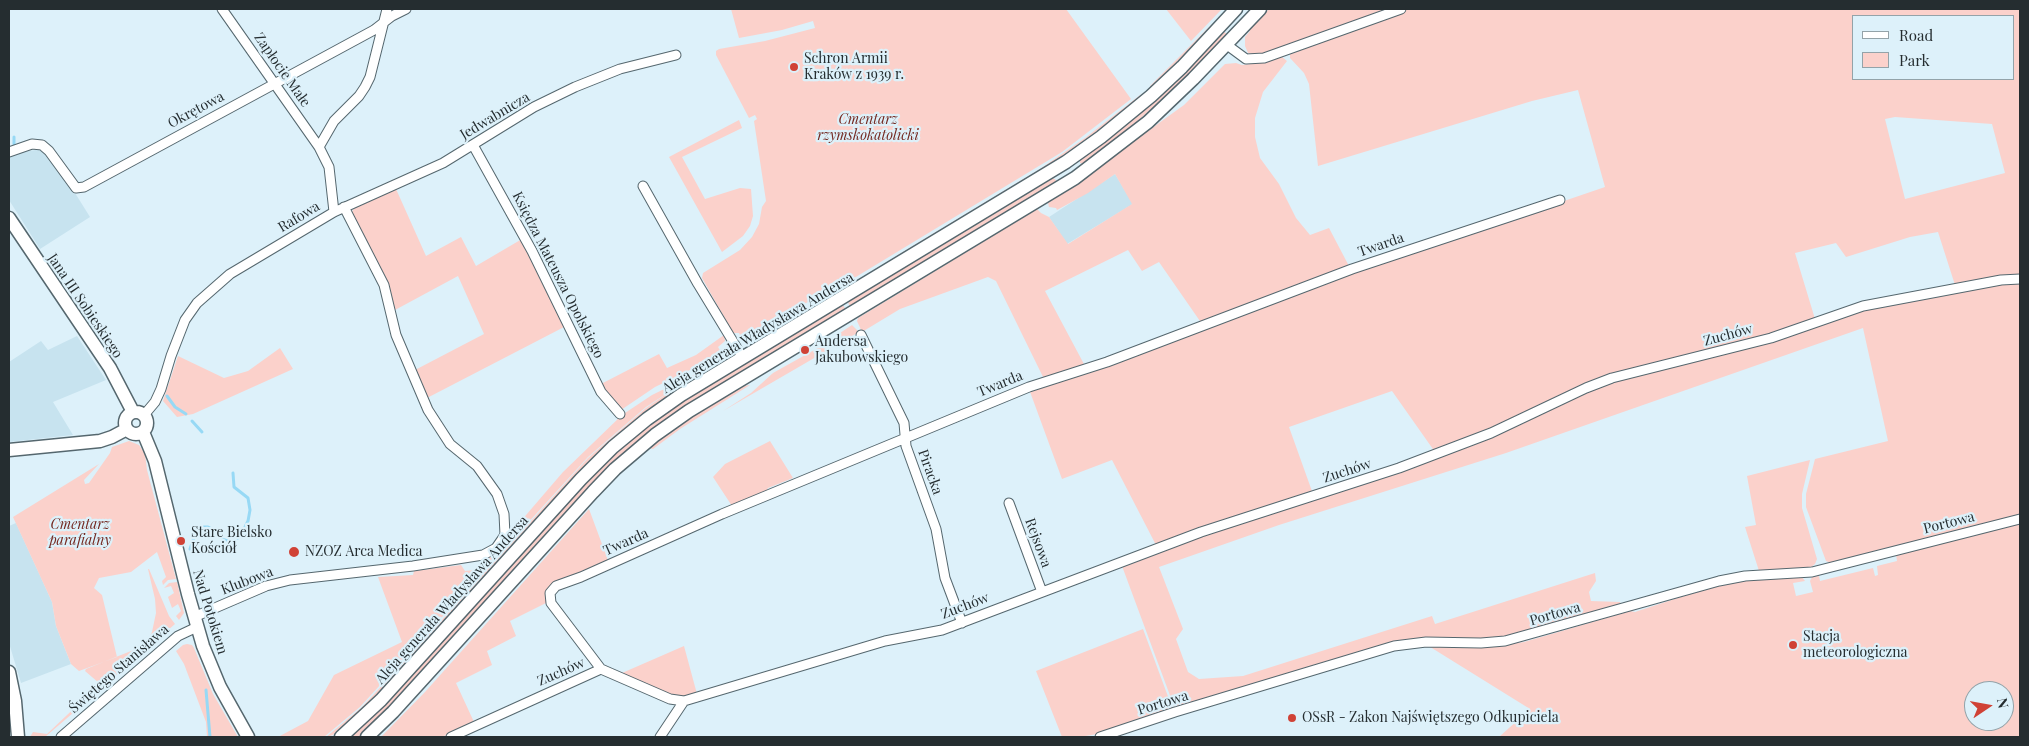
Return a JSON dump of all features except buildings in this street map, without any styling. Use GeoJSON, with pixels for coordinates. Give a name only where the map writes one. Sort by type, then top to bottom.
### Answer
{"type":"FeatureCollection","features":[{"type":"Feature","properties":{"kind":"main road","name":"Aleja generała Władysława Andersa"},"geometry":{"type":"LineString","coordinates":[[341,737],[381,700],[581,479],[613,447],[647,419],[681,396],[1066,162],[1151,96],[1182,67],[1236,9]]}},
{"type":"Feature","properties":{"kind":"main road"},"geometry":{"type":"LineString","coordinates":[[367,737],[393,712],[593,492],[615,469],[655,435],[689,411],[1075,178],[1148,122],[1227,45],[1260,9]]}},
{"type":"Feature","properties":{"kind":"main road","name":"Jana III Sobieskiego"},"geometry":{"type":"LineString","coordinates":[[9,218],[139,414]]}},
{"type":"Feature","properties":{"kind":"main road"},"geometry":{"type":"LineString","coordinates":[[139,414],[147,425],[142,432],[135,434],[127,429],[126,420],[139,414]]}},
{"type":"Feature","properties":{"kind":"main road"},"geometry":{"type":"LineString","coordinates":[[9,450],[100,441],[112,438],[127,429]]}},
{"type":"Feature","properties":{"kind":"main road","name":"Nad Potokiem"},"geometry":{"type":"LineString","coordinates":[[142,432],[155,461],[196,622],[220,687],[248,737]]}},
{"type":"Feature","properties":{"kind":"main road"},"geometry":{"type":"LineString","coordinates":[[9,672],[15,701],[18,737]]}},
{"type":"Feature","properties":{"kind":"street","name":"Zapłocie Małe"},"geometry":{"type":"LineString","coordinates":[[222,9],[319,147]]}},
{"type":"Feature","properties":{"kind":"street"},"geometry":{"type":"LineString","coordinates":[[319,147],[334,121],[359,96],[365,87],[387,9]]}},
{"type":"Feature","properties":{"kind":"street","name":"Okrętowa"},"geometry":{"type":"LineString","coordinates":[[9,152],[32,144],[42,145],[49,151],[76,188],[84,187],[374,30],[392,16],[406,9]]}},
{"type":"Feature","properties":{"kind":"street"},"geometry":{"type":"LineString","coordinates":[[1227,45],[1246,58],[1264,58],[1401,9]]}},
{"type":"Feature","properties":{"kind":"street","name":"Jedwabnicza"},"geometry":{"type":"LineString","coordinates":[[334,212],[443,163],[534,107],[575,87],[620,69],[676,55]]}},
{"type":"Feature","properties":{"kind":"street","name":"Księdza Mateusza Opolskiego"},"geometry":{"type":"LineString","coordinates":[[473,145],[532,251],[601,392],[620,414]]}},
{"type":"Feature","properties":{"kind":"street","name":"Rafowa"},"geometry":{"type":"LineString","coordinates":[[139,414],[158,397],[180,331],[197,303],[230,274],[334,212],[329,167],[319,147]]}},
{"type":"Feature","properties":{"kind":"street"},"geometry":{"type":"LineString","coordinates":[[643,186],[698,284],[743,358]]}},
{"type":"Feature","properties":{"kind":"street","name":"Twarda"},"geometry":{"type":"LineString","coordinates":[[601,669],[552,603],[550,593],[556,586],[588,574],[722,514],[1029,387],[1107,362],[1352,269],[1560,200]]}},
{"type":"Feature","properties":{"kind":"street","name":"Klubowa"},"geometry":{"type":"LineString","coordinates":[[196,622],[249,592],[283,581],[413,566],[490,553],[500,544],[506,529],[501,504],[491,484],[477,466],[450,444],[428,410],[396,335],[384,285],[344,208]]}},
{"type":"Feature","properties":{"kind":"street","name":"Zuchów"},"geometry":{"type":"LineString","coordinates":[[451,737],[601,669],[670,699],[684,701],[885,641],[942,630],[1201,532],[1399,468],[1491,433],[1586,388],[1612,378],[1771,338],[1863,306],[2001,280],[2020,279]]}},
{"type":"Feature","properties":{"kind":"street","name":"Piracka"},"geometry":{"type":"LineString","coordinates":[[861,335],[904,423],[906,446],[936,529],[945,578],[962,623]]}},
{"type":"Feature","properties":{"kind":"street","name":"Rejsowa"},"geometry":{"type":"LineString","coordinates":[[1009,503],[1042,592]]}},
{"type":"Feature","properties":{"kind":"street","name":"Portowa"},"geometry":{"type":"LineString","coordinates":[[1100,737],[1394,646],[1426,642],[1481,643],[1505,641],[1719,581],[1745,576],[1812,572],[2020,519]]}},
{"type":"Feature","properties":{"kind":"street","name":"Świętego Stanisława"},"geometry":{"type":"LineString","coordinates":[[61,737],[196,622]]}},
{"type":"Feature","properties":{"kind":"street"},"geometry":{"type":"LineString","coordinates":[[660,737],[684,701]]}},
{"type":"Feature","properties":{"kind":"shaded area"},"geometry":{"type":"Polygon","coordinates":[[[42,149],[76,191],[75,193],[90,217],[40,249],[9,200],[9,154],[42,149]]]}},
{"type":"Feature","properties":{"kind":"shaded area"},"geometry":{"type":"Polygon","coordinates":[[[1115,174],[1133,204],[1067,244],[1049,217],[1115,174]]]}},
{"type":"Feature","properties":{"kind":"shaded area"},"geometry":{"type":"Polygon","coordinates":[[[77,336],[106,380],[53,402],[73,435],[9,442],[9,362],[41,341],[48,350],[77,336]]]}},
{"type":"Feature","properties":{"kind":"shaded area"},"geometry":{"type":"Polygon","coordinates":[[[16,523],[52,602],[56,626],[71,664],[21,683],[9,643],[9,526],[16,523]]]}},
{"type":"Feature","properties":{"kind":"green space","name":"Cmentarz rzymskokatolicki"},"geometry":{"type":"Polygon","coordinates":[[[731,9],[1066,9],[1131,99],[1062,152],[836,289],[791,310],[742,339],[739,333],[733,333],[702,278],[703,273],[740,250],[752,237],[759,224],[762,207],[766,201],[754,121],[757,119],[755,115],[749,118],[716,55],[716,51],[815,28],[813,21],[782,30],[739,38],[731,9]]]}},
{"type":"Feature","properties":{"kind":"green space"},"geometry":{"type":"Polygon","coordinates":[[[1166,9],[1222,9],[1191,41],[1166,9]]]}},
{"type":"Feature","properties":{"kind":"green space"},"geometry":{"type":"Polygon","coordinates":[[[1269,9],[1395,9],[1269,53],[1248,53],[1245,46],[1245,37],[1249,30],[1269,9]]]}},
{"type":"Feature","properties":{"kind":"green space"},"geometry":{"type":"Polygon","coordinates":[[[1409,9],[2020,9],[2020,277],[1955,285],[1938,232],[1910,237],[1846,257],[1836,243],[1795,253],[1815,319],[1771,335],[1610,375],[1516,419],[1435,452],[1392,391],[1289,427],[1313,494],[1156,545],[1112,460],[1062,479],[1029,389],[1277,299],[1605,187],[1578,90],[1532,101],[1318,166],[1309,84],[1304,73],[1290,58],[1290,53],[1409,9]],[[1895,117],[1885,119],[1905,199],[2005,173],[1992,124],[1895,117]]]}},
{"type":"Feature","properties":{"kind":"green space"},"geometry":{"type":"Polygon","coordinates":[[[1214,22],[1191,48],[1151,87],[1150,86],[1214,22]]]}},
{"type":"Feature","properties":{"kind":"green space"},"geometry":{"type":"Polygon","coordinates":[[[1223,31],[1227,34],[1174,89],[1125,132],[1083,164],[1080,163],[1080,160],[1122,129],[1171,86],[1223,31]]]}},
{"type":"Feature","properties":{"kind":"green space"},"geometry":{"type":"Polygon","coordinates":[[[1281,56],[1287,61],[1263,92],[1255,118],[1255,137],[1260,158],[1279,184],[1296,218],[1310,235],[1329,228],[1350,268],[1202,324],[1159,262],[1142,271],[1128,250],[1045,291],[1085,366],[1044,379],[996,281],[988,277],[900,309],[862,332],[857,321],[858,318],[1037,209],[1049,217],[1068,244],[1132,204],[1115,174],[1088,193],[1057,210],[1056,208],[1049,207],[1048,203],[1184,105],[1225,64],[1236,63],[1242,65],[1268,62],[1270,58],[1281,56]]]}},
{"type":"Feature","properties":{"kind":"green space"},"geometry":{"type":"Polygon","coordinates":[[[1144,92],[1106,126],[1064,156],[844,290],[1040,169],[1085,138],[1144,92]]]}},
{"type":"Feature","properties":{"kind":"green space"},"geometry":{"type":"Polygon","coordinates":[[[739,120],[742,128],[682,157],[705,199],[740,188],[751,189],[753,216],[750,226],[743,236],[722,252],[669,157],[739,120]]]}},
{"type":"Feature","properties":{"kind":"green space"},"geometry":{"type":"Polygon","coordinates":[[[1053,178],[1056,180],[1055,182],[851,306],[849,305],[848,302],[1053,178]]]}},
{"type":"Feature","properties":{"kind":"green space"},"geometry":{"type":"Polygon","coordinates":[[[396,189],[426,256],[461,237],[476,266],[522,239],[566,326],[427,398],[415,370],[484,334],[458,276],[395,310],[391,293],[352,212],[358,205],[396,189]]]}},
{"type":"Feature","properties":{"kind":"green space"},"geometry":{"type":"Polygon","coordinates":[[[2020,282],[2020,516],[1831,563],[1826,561],[1806,507],[1806,494],[1815,459],[1888,441],[1863,328],[1506,453],[1279,525],[1159,567],[1183,629],[1176,639],[1188,672],[1199,679],[1243,676],[1432,616],[1435,624],[1595,573],[1596,581],[1589,592],[1591,601],[1620,602],[1622,606],[1504,637],[1480,639],[1429,638],[1175,709],[1122,566],[1150,556],[1152,552],[1313,499],[1613,381],[1844,314],[2002,283],[2020,282]]]}},
{"type":"Feature","properties":{"kind":"green space"},"geometry":{"type":"Polygon","coordinates":[[[833,295],[824,302],[783,321],[797,311],[833,295]]]}},
{"type":"Feature","properties":{"kind":"green space"},"geometry":{"type":"Polygon","coordinates":[[[843,305],[846,310],[648,433],[626,451],[605,470],[390,707],[358,737],[350,737],[385,705],[584,485],[622,447],[695,394],[843,305]]]}},
{"type":"Feature","properties":{"kind":"green space"},"geometry":{"type":"Polygon","coordinates":[[[852,325],[859,332],[723,411],[751,393],[773,373],[816,349],[852,325]]]}},
{"type":"Feature","properties":{"kind":"green space"},"geometry":{"type":"Polygon","coordinates":[[[724,335],[725,341],[718,347],[721,352],[698,366],[655,387],[621,410],[605,393],[601,384],[659,354],[667,368],[696,355],[724,335]]]}},
{"type":"Feature","properties":{"kind":"green space"},"geometry":{"type":"Polygon","coordinates":[[[280,348],[293,369],[193,414],[177,417],[163,401],[178,356],[224,378],[248,371],[280,348]]]}},
{"type":"Feature","properties":{"kind":"green space"},"geometry":{"type":"Polygon","coordinates":[[[699,372],[684,386],[648,410],[590,460],[393,678],[333,735],[326,737],[361,708],[588,458],[646,408],[678,386],[646,407],[588,457],[360,707],[324,737],[278,737],[308,721],[334,675],[402,642],[378,577],[413,575],[414,571],[461,565],[465,571],[475,570],[503,545],[508,536],[563,472],[622,415],[652,395],[699,372]]]}},
{"type":"Feature","properties":{"kind":"green space"},"geometry":{"type":"Polygon","coordinates":[[[750,385],[680,429],[653,449],[648,448],[703,409],[742,386],[750,385]]]}},
{"type":"Feature","properties":{"kind":"green space","name":"Cmentarz parafialny"},"geometry":{"type":"Polygon","coordinates":[[[129,441],[139,445],[145,454],[147,470],[176,579],[168,580],[163,585],[162,581],[166,577],[157,552],[131,572],[99,578],[94,588],[102,595],[117,657],[79,671],[71,664],[56,626],[52,602],[13,517],[99,464],[84,480],[85,484],[89,483],[110,453],[112,447],[129,441]]]}},
{"type":"Feature","properties":{"kind":"green space"},"geometry":{"type":"Polygon","coordinates":[[[770,441],[793,478],[768,488],[765,493],[732,506],[713,477],[725,464],[770,441]]]}},
{"type":"Feature","properties":{"kind":"green space"},"geometry":{"type":"Polygon","coordinates":[[[1810,460],[1802,494],[1802,508],[1817,559],[1815,564],[1810,568],[1759,571],[1745,527],[1756,525],[1747,476],[1810,460]]]}},
{"type":"Feature","properties":{"kind":"green space"},"geometry":{"type":"Polygon","coordinates":[[[589,509],[609,563],[554,582],[547,591],[548,602],[510,621],[516,636],[487,651],[492,665],[456,683],[474,722],[442,737],[381,737],[425,692],[589,509]]]}},
{"type":"Feature","properties":{"kind":"green space"},"geometry":{"type":"Polygon","coordinates":[[[2020,522],[2020,737],[1499,737],[1530,709],[1427,645],[1504,645],[1524,642],[1630,611],[1635,612],[1720,584],[1745,580],[1802,577],[1805,581],[1793,583],[1796,596],[1813,592],[1810,581],[1812,577],[1819,576],[1820,581],[1873,568],[1875,576],[1878,575],[1877,566],[1897,561],[1896,554],[2020,522]]]}},
{"type":"Feature","properties":{"kind":"green space"},"geometry":{"type":"Polygon","coordinates":[[[148,569],[169,616],[175,624],[105,685],[99,683],[85,671],[86,669],[141,647],[147,642],[152,632],[156,613],[155,599],[148,569]]]}},
{"type":"Feature","properties":{"kind":"green space"},"geometry":{"type":"Polygon","coordinates":[[[177,582],[184,613],[179,620],[176,616],[181,611],[178,604],[172,608],[168,597],[174,593],[171,586],[164,588],[169,583],[177,582]]]}},
{"type":"Feature","properties":{"kind":"green space"},"geometry":{"type":"Polygon","coordinates":[[[1143,629],[1173,710],[1104,733],[1079,737],[1062,737],[1036,671],[1143,629]]]}},
{"type":"Feature","properties":{"kind":"green space"},"geometry":{"type":"Polygon","coordinates":[[[187,644],[192,645],[194,648],[213,694],[238,737],[207,737],[206,722],[184,664],[176,651],[187,644]]]}},
{"type":"Feature","properties":{"kind":"green space"},"geometry":{"type":"Polygon","coordinates":[[[684,646],[697,694],[684,698],[670,695],[622,673],[684,646]]]}},
{"type":"Feature","properties":{"kind":"green space"},"geometry":{"type":"Polygon","coordinates":[[[86,697],[87,701],[45,737],[30,737],[33,732],[47,734],[86,697]]]}},
{"type":"Feature","properties":{"kind":"waterway"},"geometry":{"type":"LineString","coordinates":[[14,137],[14,144]]}},
{"type":"Feature","properties":{"kind":"waterway"},"geometry":{"type":"LineString","coordinates":[[167,396],[175,407],[186,414]]}},
{"type":"Feature","properties":{"kind":"waterway"},"geometry":{"type":"LineString","coordinates":[[192,421],[202,432]]}},
{"type":"Feature","properties":{"kind":"waterway"},"geometry":{"type":"LineString","coordinates":[[190,549],[196,532],[200,527],[208,527],[216,531],[224,540],[233,540],[240,537],[248,521],[250,510],[248,498],[234,487],[233,473]]}},
{"type":"Feature","properties":{"kind":"waterway"},"geometry":{"type":"LineString","coordinates":[[206,690],[210,737]]}},
{"type":"Feature","properties":{"kind":"place","name":"Schron Armii Kraków z 1939 r."},"geometry":{"type":"Point","coordinates":[794,67]}},
{"type":"Feature","properties":{"kind":"place","name":"Andersa Jakubowskiego"},"geometry":{"type":"Point","coordinates":[805,350]}},
{"type":"Feature","properties":{"kind":"place","name":"Stare Bielsko Kościół"},"geometry":{"type":"Point","coordinates":[181,541]}},
{"type":"Feature","properties":{"kind":"place","name":"NZOZ Arca Medica"},"geometry":{"type":"Point","coordinates":[294,552]}},
{"type":"Feature","properties":{"kind":"place","name":"Stacja meteorologiczna"},"geometry":{"type":"Point","coordinates":[1793,645]}},
{"type":"Feature","properties":{"kind":"place","name":"OSsR - Zakon Najświętszego Odkupiciela"},"geometry":{"type":"Point","coordinates":[1292,718]}}]}
